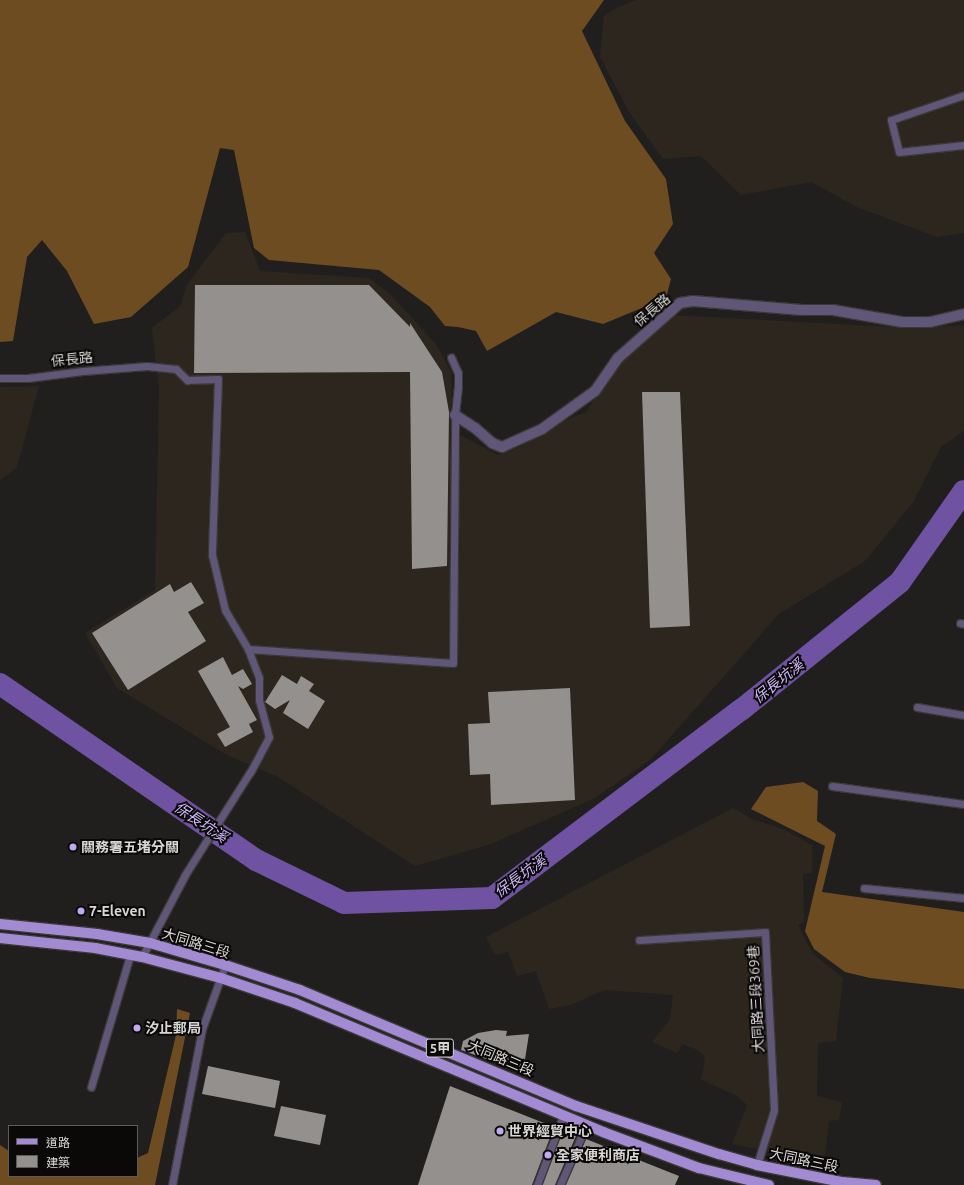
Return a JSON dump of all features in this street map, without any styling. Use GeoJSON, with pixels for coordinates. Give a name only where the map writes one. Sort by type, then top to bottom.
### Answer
{"type":"FeatureCollection","features":[{"type":"Feature","properties":{"kind":"main road","name":"大同路三段"},"geometry":{"type":"LineString","coordinates":[[0,924],[97,934],[150,943],[225,965],[300,990],[576,1106],[719,1154],[757,1164],[842,1182],[876,1185]]}},
{"type":"Feature","properties":{"kind":"main road","name":"大同路三段"},"geometry":{"type":"LineString","coordinates":[[0,938],[95,948],[130,955],[221,978],[295,1003],[586,1126],[699,1168],[768,1185]]}},
{"type":"Feature","properties":{"kind":"street","name":"保長路"},"geometry":{"type":"LineString","coordinates":[[455,415],[476,428],[492,443],[502,447],[527,437],[558,419],[596,391],[618,358],[680,303],[693,301],[802,310],[833,310],[902,322],[930,322],[964,314]]}},
{"type":"Feature","properties":{"kind":"lane"},"geometry":{"type":"LineString","coordinates":[[964,95],[891,120],[899,152],[964,145]]}},
{"type":"Feature","properties":{"kind":"lane"},"geometry":{"type":"LineString","coordinates":[[142,958],[185,875],[250,772],[269,737],[259,700],[259,678],[248,649],[452,663],[455,415],[458,373],[451,357]]}},
{"type":"Feature","properties":{"kind":"lane","name":"保長路"},"geometry":{"type":"LineString","coordinates":[[0,378],[28,378],[83,371],[147,366],[176,369],[187,380],[218,379],[212,555],[225,610],[248,649]]}},
{"type":"Feature","properties":{"kind":"lane"},"geometry":{"type":"LineString","coordinates":[[917,707],[964,715]]}},
{"type":"Feature","properties":{"kind":"lane"},"geometry":{"type":"LineString","coordinates":[[832,786],[964,804]]}},
{"type":"Feature","properties":{"kind":"lane"},"geometry":{"type":"LineString","coordinates":[[864,888],[964,898]]}},
{"type":"Feature","properties":{"kind":"lane","name":"大同路三段369巷"},"geometry":{"type":"LineString","coordinates":[[639,940],[765,932],[774,1110],[757,1164]]}},
{"type":"Feature","properties":{"kind":"lane"},"geometry":{"type":"LineString","coordinates":[[91,1087],[130,955]]}},
{"type":"Feature","properties":{"kind":"lane"},"geometry":{"type":"LineString","coordinates":[[172,1185],[202,1029],[225,965]]}},
{"type":"Feature","properties":{"kind":"lane"},"geometry":{"type":"LineString","coordinates":[[537,1185],[563,1116]]}},
{"type":"Feature","properties":{"kind":"lane"},"geometry":{"type":"LineString","coordinates":[[560,1185],[586,1126]]}},
{"type":"Feature","properties":{"kind":"shaded area"},"geometry":{"type":"Polygon","coordinates":[[[0,0],[604,0],[582,31],[625,121],[666,179],[673,224],[654,253],[671,279],[666,298],[603,324],[556,312],[487,351],[476,331],[445,326],[430,307],[379,270],[269,260],[254,248],[234,150],[220,148],[188,267],[131,317],[94,324],[67,271],[42,240],[27,257],[13,341],[0,342],[0,0]]]}},
{"type":"Feature","properties":{"kind":"shaded area"},"geometry":{"type":"Polygon","coordinates":[[[636,0],[964,0],[964,233],[937,237],[859,208],[811,182],[741,195],[701,156],[663,159],[629,112],[600,57],[604,16],[612,10],[636,0]]]}},
{"type":"Feature","properties":{"kind":"shaded area"},"geometry":{"type":"Polygon","coordinates":[[[245,232],[260,271],[369,278],[390,294],[436,344],[451,372],[452,413],[458,434],[498,455],[521,446],[561,422],[586,412],[619,364],[670,315],[913,328],[964,325],[964,431],[941,447],[914,501],[865,561],[779,614],[650,760],[595,798],[491,844],[415,866],[278,777],[225,754],[117,688],[85,633],[155,590],[159,388],[152,328],[180,306],[188,283],[226,233],[245,232]]]}},
{"type":"Feature","properties":{"kind":"shaded area"},"geometry":{"type":"Polygon","coordinates":[[[39,386],[17,467],[0,481],[0,387],[39,386]]]}},
{"type":"Feature","properties":{"kind":"shaded area"},"geometry":{"type":"Polygon","coordinates":[[[803,782],[818,791],[817,821],[836,834],[822,892],[964,912],[964,989],[870,978],[845,972],[814,949],[805,931],[825,846],[751,809],[766,787],[803,782]]]}},
{"type":"Feature","properties":{"kind":"shaded area"},"geometry":{"type":"Polygon","coordinates":[[[733,808],[752,819],[783,829],[812,845],[812,873],[803,874],[804,922],[798,925],[813,954],[843,978],[836,1041],[818,1043],[817,1096],[842,1102],[839,1120],[829,1121],[824,1163],[732,1144],[747,1105],[737,1096],[700,1079],[703,1072],[705,1057],[698,1050],[682,1044],[677,1053],[652,1042],[670,1019],[673,995],[605,990],[570,1005],[549,1009],[536,971],[517,976],[508,952],[495,955],[486,937],[733,808]]]}},
{"type":"Feature","properties":{"kind":"shaded area"},"geometry":{"type":"Polygon","coordinates":[[[177,1009],[190,1013],[155,1185],[0,1185],[0,1145],[8,1150],[8,1177],[138,1177],[138,1158],[148,1153],[176,1035],[177,1009]]]}},
{"type":"Feature","properties":{"kind":"building"},"geometry":{"type":"Polygon","coordinates":[[[195,285],[369,285],[410,327],[410,323],[442,372],[449,412],[447,566],[412,569],[410,372],[194,373],[195,285]]]}},
{"type":"Feature","properties":{"kind":"building"},"geometry":{"type":"Polygon","coordinates":[[[642,392],[680,392],[690,626],[650,628],[642,392]]]}},
{"type":"Feature","properties":{"kind":"building"},"geometry":{"type":"Polygon","coordinates":[[[191,582],[204,603],[188,612],[206,641],[128,690],[92,633],[170,584],[174,592],[191,582]]]}},
{"type":"Feature","properties":{"kind":"building"},"geometry":{"type":"Polygon","coordinates":[[[223,657],[232,675],[243,669],[252,684],[243,689],[238,686],[257,720],[249,724],[253,732],[225,747],[217,734],[230,727],[198,671],[223,657]]]}},
{"type":"Feature","properties":{"kind":"building"},"geometry":{"type":"Polygon","coordinates":[[[282,675],[297,684],[301,676],[314,684],[309,691],[325,701],[308,729],[283,713],[290,700],[275,709],[265,702],[282,675]]]}},
{"type":"Feature","properties":{"kind":"building"},"geometry":{"type":"Polygon","coordinates":[[[570,688],[575,800],[491,805],[490,774],[470,775],[468,724],[490,723],[488,692],[570,688]]]}},
{"type":"Feature","properties":{"kind":"building"},"geometry":{"type":"Polygon","coordinates":[[[496,1030],[507,1031],[506,1036],[529,1034],[523,1072],[461,1050],[463,1041],[478,1033],[496,1030]]]}},
{"type":"Feature","properties":{"kind":"building"},"geometry":{"type":"Polygon","coordinates":[[[208,1066],[280,1081],[275,1108],[202,1094],[208,1066]]]}},
{"type":"Feature","properties":{"kind":"building","name":"世界經貿中心"},"geometry":{"type":"Polygon","coordinates":[[[450,1086],[554,1127],[532,1185],[418,1185],[450,1086]]]}},
{"type":"Feature","properties":{"kind":"building"},"geometry":{"type":"Polygon","coordinates":[[[281,1106],[326,1115],[320,1145],[274,1136],[281,1106]]]}},
{"type":"Feature","properties":{"kind":"building"},"geometry":{"type":"Polygon","coordinates":[[[563,1130],[576,1136],[555,1185],[542,1185],[563,1130]]]}},
{"type":"Feature","properties":{"kind":"building"},"geometry":{"type":"Polygon","coordinates":[[[586,1139],[679,1176],[675,1185],[565,1185],[586,1139]]]}},
{"type":"Feature","properties":{"kind":"waterway","name":"保長坑溪"},"geometry":{"type":"LineString","coordinates":[[0,684],[256,860],[344,903],[492,898],[741,710],[900,582],[964,491]]}},
{"type":"Feature","properties":{"kind":"place","name":"關務署五堵分關"},"geometry":{"type":"Point","coordinates":[73,847]}},
{"type":"Feature","properties":{"kind":"place","name":"7-Eleven"},"geometry":{"type":"Point","coordinates":[81,911]}},
{"type":"Feature","properties":{"kind":"place","name":"汐止郵局"},"geometry":{"type":"Point","coordinates":[137,1028]}},
{"type":"Feature","properties":{"kind":"place","name":"世界經貿中心"},"geometry":{"type":"Point","coordinates":[500,1131]}},
{"type":"Feature","properties":{"kind":"place","name":"全家便利商店"},"geometry":{"type":"Point","coordinates":[548,1155]}}]}
